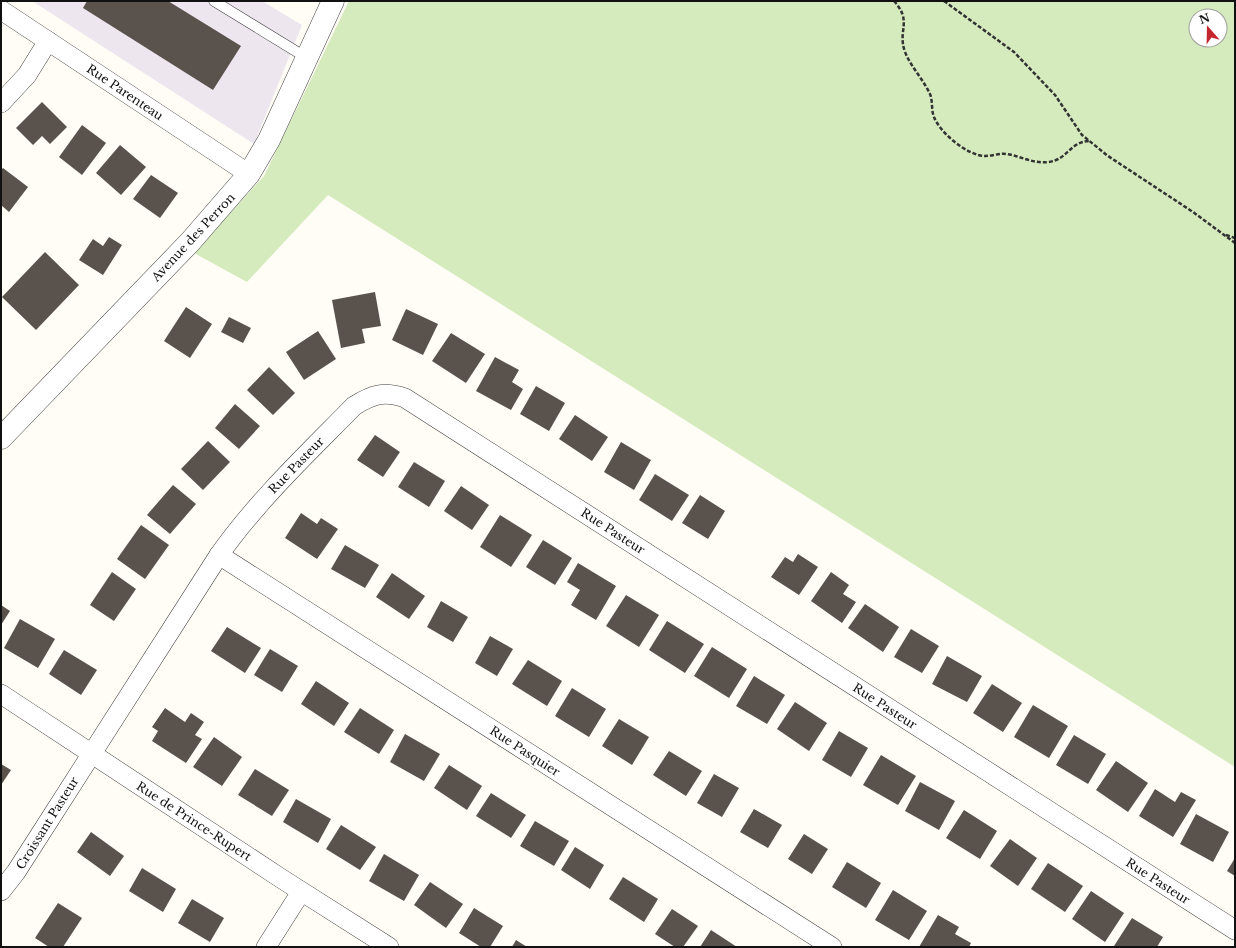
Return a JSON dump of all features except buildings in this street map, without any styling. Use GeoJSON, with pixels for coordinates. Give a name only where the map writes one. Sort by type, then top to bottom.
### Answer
{"type":"FeatureCollection","features":[{"type":"Feature","properties":{"kind":"street","name":"Avenue des Perron"},"geometry":{"type":"LineString","coordinates":[[1,438],[190,242],[249,174],[269,140],[333,1]]}},
{"type":"Feature","properties":{"kind":"street","name":"Rue Parenteau"},"geometry":{"type":"LineString","coordinates":[[1,10],[249,174]]}},
{"type":"Feature","properties":{"kind":"street"},"geometry":{"type":"LineString","coordinates":[[1,103],[27,75],[48,41]]}},
{"type":"Feature","properties":{"kind":"street","name":"Rue Pasteur"},"geometry":{"type":"LineString","coordinates":[[91,754],[219,555],[237,530],[271,490],[354,406],[366,398],[380,394],[393,394],[405,398],[1235,930]]}},
{"type":"Feature","properties":{"kind":"street","name":"Rue Pasquier"},"geometry":{"type":"LineString","coordinates":[[219,555],[832,947]]}},
{"type":"Feature","properties":{"kind":"street","name":"Rue de Prince-Rupert"},"geometry":{"type":"LineString","coordinates":[[1,694],[301,892],[389,947]]}},
{"type":"Feature","properties":{"kind":"street","name":"Croissant Pasteur"},"geometry":{"type":"LineString","coordinates":[[1,891],[16,872],[91,754]]}},
{"type":"Feature","properties":{"kind":"street"},"geometry":{"type":"LineString","coordinates":[[266,947],[301,892]]}},
{"type":"Feature","properties":{"kind":"lane"},"geometry":{"type":"LineString","coordinates":[[214,1],[307,58]]}},
{"type":"Feature","properties":{"kind":"path"},"geometry":{"type":"LineString","coordinates":[[894,1],[902,10],[905,20],[902,35],[904,50],[913,68],[931,96],[933,116],[938,126],[947,136],[968,150],[984,157],[1005,154],[1036,163],[1049,162],[1062,158],[1075,144],[1089,141]]}},
{"type":"Feature","properties":{"kind":"path"},"geometry":{"type":"LineString","coordinates":[[944,1],[1014,52],[1055,95],[1082,135],[1089,141],[1143,180],[1193,212],[1235,243]]}},
{"type":"Feature","properties":{"kind":"path"},"geometry":{"type":"LineString","coordinates":[[1225,235],[1235,238]]}},
{"type":"Feature","properties":{"kind":"shaded area"},"geometry":{"type":"Polygon","coordinates":[[[32,1],[262,1],[302,25],[254,144],[32,1]]]}},
{"type":"Feature","properties":{"kind":"green space"},"geometry":{"type":"Polygon","coordinates":[[[349,1],[1235,1],[1235,767],[328,195],[247,282],[194,253],[264,176],[349,1]]]}}]}
